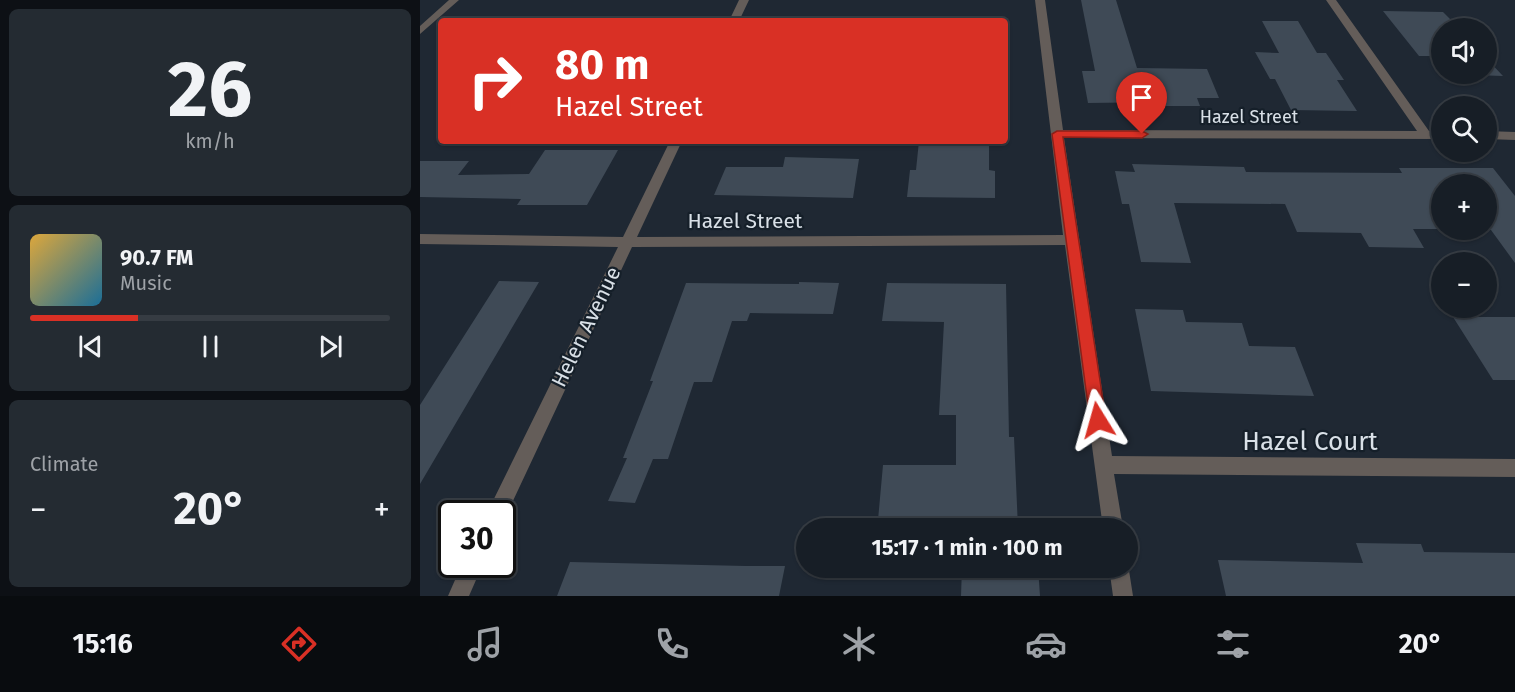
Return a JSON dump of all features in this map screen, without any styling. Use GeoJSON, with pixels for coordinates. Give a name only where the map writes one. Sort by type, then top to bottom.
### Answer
{"type":"FeatureCollection","features":[{"type":"Feature","properties":{"kind":"street"},"geometry":{"type":"LineString","coordinates":[[420,32],[454,0]]}},
{"type":"Feature","properties":{"kind":"street"},"geometry":{"type":"LineString","coordinates":[[735,18],[744,0]]}},
{"type":"Feature","properties":{"kind":"street"},"geometry":{"type":"LineString","coordinates":[[1040,0],[1071,240],[1112,518]]}},
{"type":"Feature","properties":{"kind":"street"},"geometry":{"type":"LineString","coordinates":[[1331,0],[1426,135]]}},
{"type":"Feature","properties":{"kind":"street","name":"Hazel Street"},"geometry":{"type":"LineString","coordinates":[[1057,134],[1431,135]]}},
{"type":"Feature","properties":{"kind":"street"},"geometry":{"type":"LineString","coordinates":[[1497,135],[1515,136]]}},
{"type":"Feature","properties":{"kind":"street","name":"Helen Avenue"},"geometry":{"type":"LineString","coordinates":[[503,500],[675,144]]}},
{"type":"Feature","properties":{"kind":"street","name":"Hazel Street"},"geometry":{"type":"LineString","coordinates":[[420,239],[626,242],[1071,240]]}},
{"type":"Feature","properties":{"kind":"street","name":"Hazel Court"},"geometry":{"type":"LineString","coordinates":[[1105,465],[1515,468]]}},
{"type":"Feature","properties":{"kind":"street"},"geometry":{"type":"LineString","coordinates":[[458,596],[466,578]]}},
{"type":"Feature","properties":{"kind":"street"},"geometry":{"type":"LineString","coordinates":[[1121,578],[1123,596]]}},
{"type":"Feature","properties":{"kind":"building"},"geometry":{"type":"Polygon","coordinates":[[[1081,0],[1116,0],[1137,68],[1207,69],[1219,98],[1197,98],[1200,106],[1164,106],[1163,102],[1088,103],[1082,71],[1095,71],[1081,0]]]}},
{"type":"Feature","properties":{"kind":"building"},"geometry":{"type":"Polygon","coordinates":[[[1383,11],[1443,12],[1449,18],[1431,18],[1431,57],[1419,56],[1383,11]]]}},
{"type":"Feature","properties":{"kind":"building"},"geometry":{"type":"Polygon","coordinates":[[[1262,21],[1298,21],[1317,53],[1326,53],[1344,80],[1337,80],[1357,111],[1291,110],[1275,79],[1270,79],[1255,52],[1279,53],[1262,21]]]}},
{"type":"Feature","properties":{"kind":"building"},"geometry":{"type":"Polygon","coordinates":[[[919,144],[989,144],[989,170],[995,171],[995,198],[907,197],[910,170],[916,170],[919,144]]]}},
{"type":"Feature","properties":{"kind":"building"},"geometry":{"type":"Polygon","coordinates":[[[545,150],[618,150],[587,205],[517,205],[521,199],[420,197],[420,161],[469,161],[458,175],[529,174],[545,150]]]}},
{"type":"Feature","properties":{"kind":"building"},"geometry":{"type":"Polygon","coordinates":[[[785,157],[859,159],[853,198],[714,195],[726,167],[783,167],[785,157]]]}},
{"type":"Feature","properties":{"kind":"building"},"geometry":{"type":"Polygon","coordinates":[[[1132,164],[1244,167],[1246,172],[1402,173],[1399,168],[1493,168],[1515,196],[1515,263],[1497,238],[1497,174],[1431,174],[1431,229],[1413,229],[1424,248],[1369,247],[1361,233],[1297,232],[1285,204],[1174,203],[1191,263],[1141,262],[1129,204],[1122,204],[1115,171],[1135,172],[1132,164]]]}},
{"type":"Feature","properties":{"kind":"building"},"geometry":{"type":"Polygon","coordinates":[[[499,281],[539,282],[420,484],[420,405],[499,281]]]}},
{"type":"Feature","properties":{"kind":"building"},"geometry":{"type":"Polygon","coordinates":[[[799,282],[839,283],[833,314],[750,313],[747,321],[732,321],[712,382],[694,382],[668,459],[653,459],[635,503],[608,501],[627,458],[623,458],[653,381],[650,381],[686,283],[799,284],[799,282]]]}},
{"type":"Feature","properties":{"kind":"building"},"geometry":{"type":"Polygon","coordinates":[[[887,283],[1006,284],[1009,437],[1014,437],[1018,518],[878,518],[883,465],[956,465],[956,415],[939,415],[944,322],[882,321],[887,283]]]}},
{"type":"Feature","properties":{"kind":"building"},"geometry":{"type":"Polygon","coordinates":[[[1135,309],[1183,310],[1186,322],[1242,323],[1249,346],[1295,347],[1314,396],[1151,391],[1135,309]]]}},
{"type":"Feature","properties":{"kind":"building"},"geometry":{"type":"Polygon","coordinates":[[[1515,317],[1515,380],[1493,380],[1454,318],[1515,317]]]}},
{"type":"Feature","properties":{"kind":"building"},"geometry":{"type":"Polygon","coordinates":[[[1356,543],[1421,544],[1424,552],[1515,553],[1515,596],[1226,596],[1218,560],[1363,563],[1356,543]]]}},
{"type":"Feature","properties":{"kind":"building"},"geometry":{"type":"Polygon","coordinates":[[[570,562],[785,566],[779,596],[557,596],[570,562]]]}},
{"type":"Feature","properties":{"kind":"building"},"geometry":{"type":"Polygon","coordinates":[[[962,578],[1039,578],[1040,596],[961,596],[962,578]]]}},
{"type":"Feature","properties":{"kind":"route"},"geometry":{"type":"LineString","coordinates":[[1098,420],[1057,134],[1142,134]]}}]}
